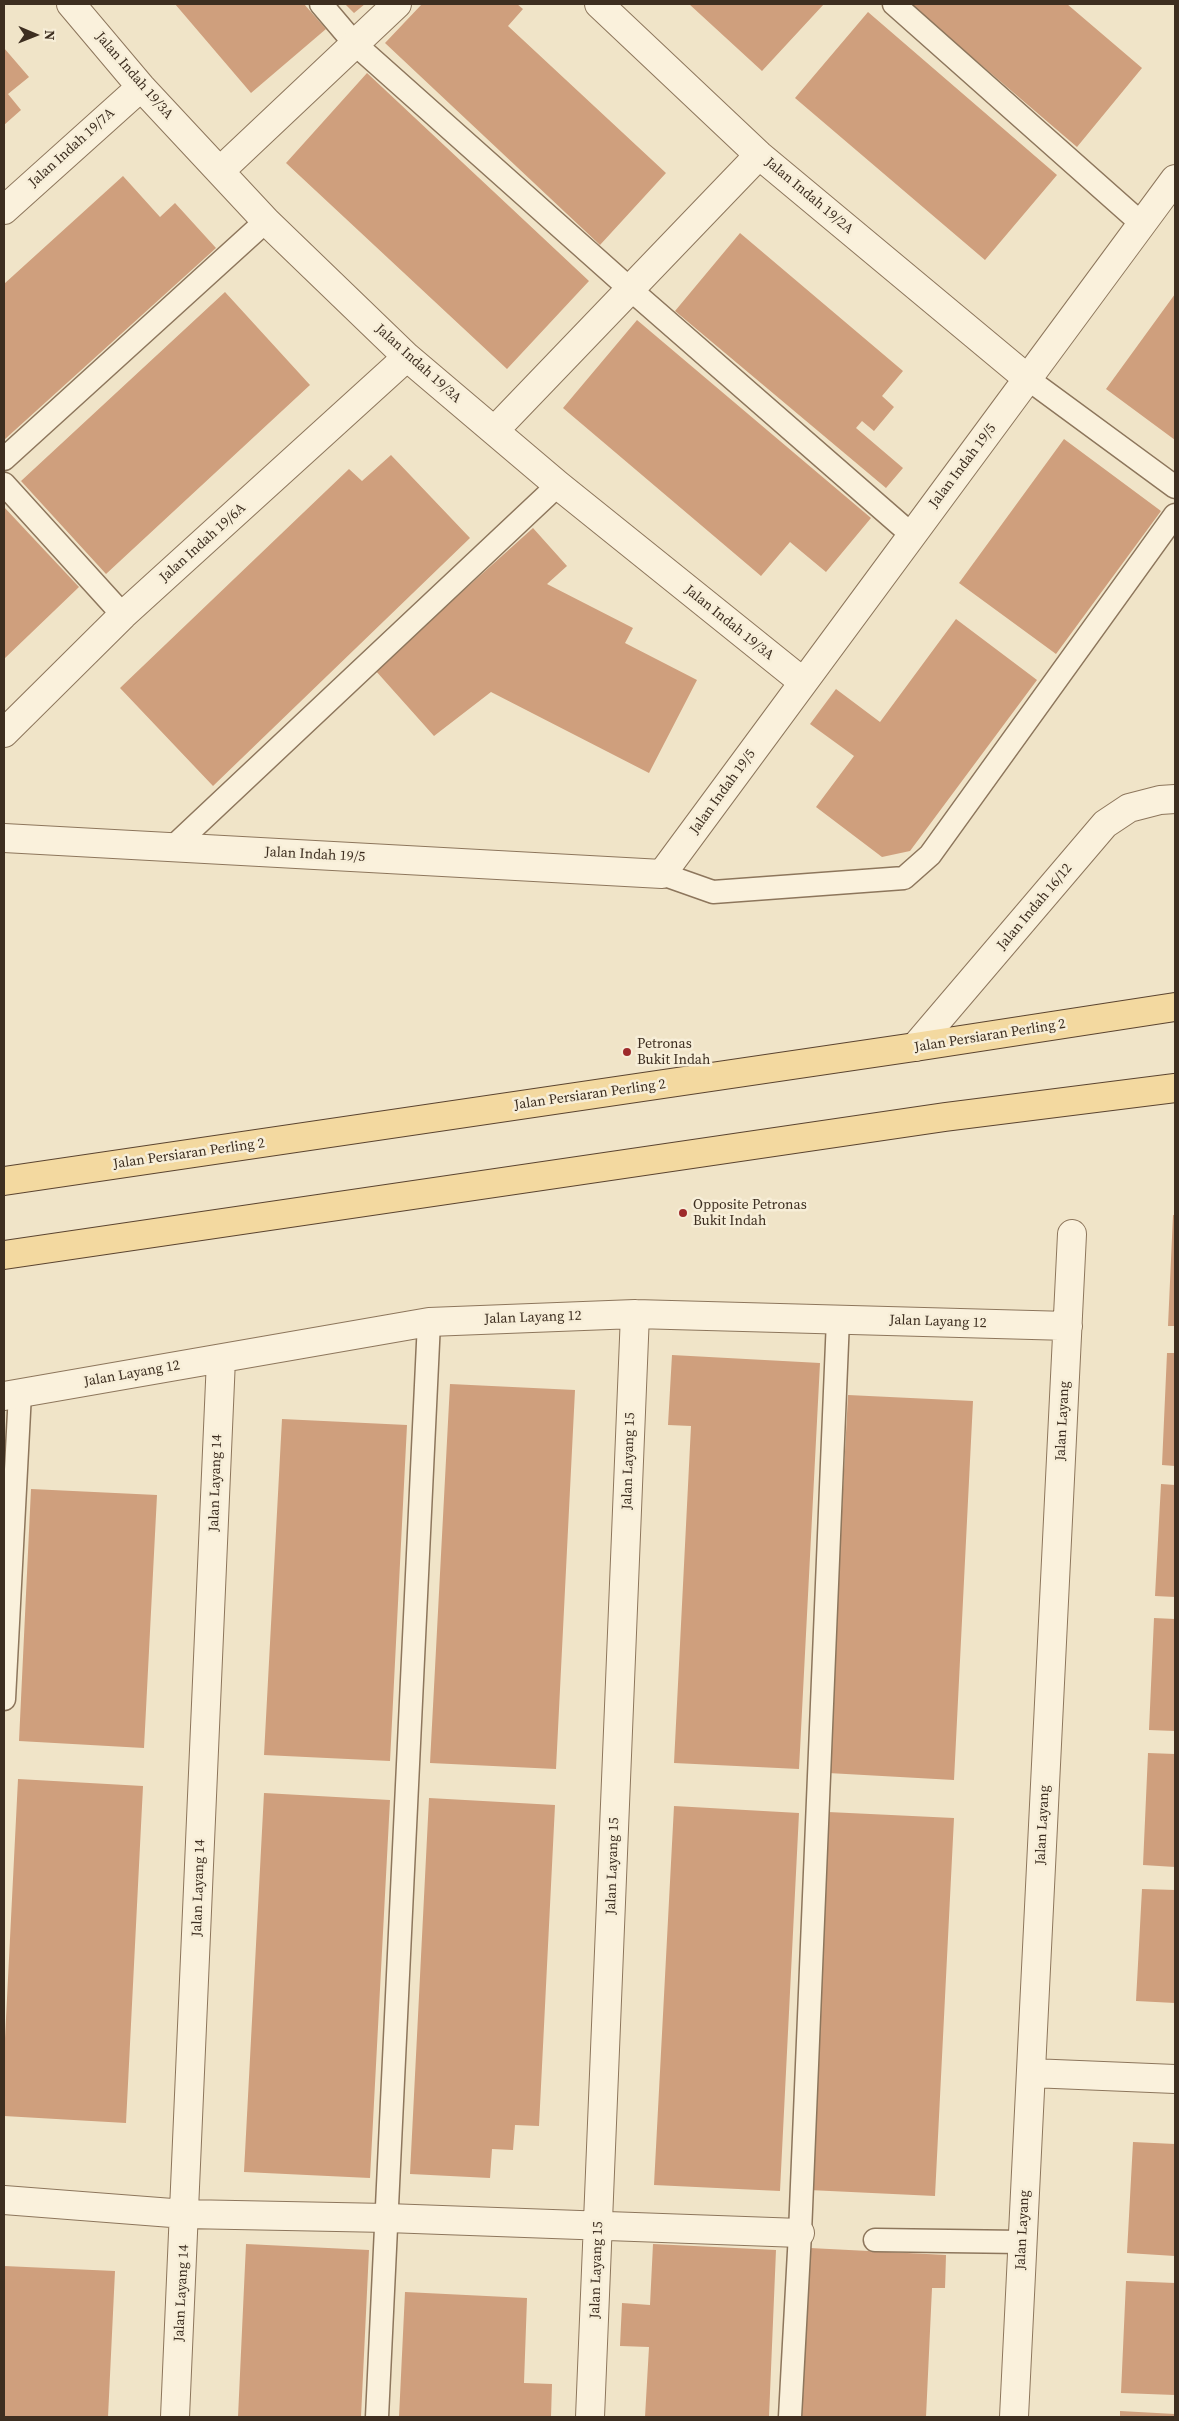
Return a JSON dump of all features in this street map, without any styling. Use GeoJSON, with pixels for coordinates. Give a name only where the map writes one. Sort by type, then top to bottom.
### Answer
{"type":"FeatureCollection","features":[{"type":"Feature","properties":{"kind":"main road","name":"Jalan Persiaran Perling 2"},"geometry":{"type":"LineString","coordinates":[[4,1181],[915,1048],[1175,1007]]}},
{"type":"Feature","properties":{"kind":"main road"},"geometry":{"type":"LineString","coordinates":[[4,1255],[935,1118],[1175,1088]]}},
{"type":"Feature","properties":{"kind":"street","name":"Jalan Indah 19/3A"},"geometry":{"type":"LineString","coordinates":[[72,4],[141,87],[266,221],[407,357],[558,485],[804,682]]}},
{"type":"Feature","properties":{"kind":"street"},"geometry":{"type":"LineString","coordinates":[[220,171],[397,4]]}},
{"type":"Feature","properties":{"kind":"street","name":"Jalan Indah 19/2A"},"geometry":{"type":"LineString","coordinates":[[600,4],[759,155],[1028,378]]}},
{"type":"Feature","properties":{"kind":"street","name":"Jalan Indah 19/7A"},"geometry":{"type":"LineString","coordinates":[[4,210],[141,87]]}},
{"type":"Feature","properties":{"kind":"street"},"geometry":{"type":"LineString","coordinates":[[494,431],[759,155]]}},
{"type":"Feature","properties":{"kind":"street","name":"Jalan Indah 19/5"},"geometry":{"type":"LineString","coordinates":[[4,838],[662,874],[1175,179]]}},
{"type":"Feature","properties":{"kind":"street","name":"Jalan Indah 19/6A"},"geometry":{"type":"LineString","coordinates":[[4,733],[123,615],[407,357]]}},
{"type":"Feature","properties":{"kind":"street","name":"Jalan Indah 16/12"},"geometry":{"type":"LineString","coordinates":[[915,1048],[1105,824],[1129,808],[1160,800],[1175,799]]}},
{"type":"Feature","properties":{"kind":"street","name":"Jalan Layang"},"geometry":{"type":"LineString","coordinates":[[1014,2417],[1072,1234]]}},
{"type":"Feature","properties":{"kind":"street","name":"Jalan Layang 12"},"geometry":{"type":"LineString","coordinates":[[12,1394],[429,1322],[635,1314],[1068,1326]]}},
{"type":"Feature","properties":{"kind":"street","name":"Jalan Layang 15"},"geometry":{"type":"LineString","coordinates":[[590,2417],[635,1314]]}},
{"type":"Feature","properties":{"kind":"street","name":"Jalan Layang 14"},"geometry":{"type":"LineString","coordinates":[[175,2417],[186,2214],[221,1358]]}},
{"type":"Feature","properties":{"kind":"street"},"geometry":{"type":"LineString","coordinates":[[1031,2073],[1175,2079]]}},
{"type":"Feature","properties":{"kind":"street"},"geometry":{"type":"LineString","coordinates":[[4,2200],[186,2214],[598,2224],[800,2233]]}},
{"type":"Feature","properties":{"kind":"lane"},"geometry":{"type":"LineString","coordinates":[[322,4],[355,44],[630,289],[912,535]]}},
{"type":"Feature","properties":{"kind":"lane"},"geometry":{"type":"LineString","coordinates":[[894,4],[1142,224]]}},
{"type":"Feature","properties":{"kind":"lane"},"geometry":{"type":"LineString","coordinates":[[4,459],[266,221]]}},
{"type":"Feature","properties":{"kind":"lane"},"geometry":{"type":"LineString","coordinates":[[1028,378],[1175,487]]}},
{"type":"Feature","properties":{"kind":"lane"},"geometry":{"type":"LineString","coordinates":[[4,484],[123,615]]}},
{"type":"Feature","properties":{"kind":"lane"},"geometry":{"type":"LineString","coordinates":[[174,846],[558,485]]}},
{"type":"Feature","properties":{"kind":"lane"},"geometry":{"type":"LineString","coordinates":[[662,874],[712,892],[904,878],[930,855],[1175,515]]}},
{"type":"Feature","properties":{"kind":"lane"},"geometry":{"type":"LineString","coordinates":[[790,2417],[800,2233],[838,1319]]}},
{"type":"Feature","properties":{"kind":"lane"},"geometry":{"type":"LineString","coordinates":[[377,2417],[429,1322]]}},
{"type":"Feature","properties":{"kind":"lane"},"geometry":{"type":"LineString","coordinates":[[4,1699],[12,1394]]}},
{"type":"Feature","properties":{"kind":"lane"},"geometry":{"type":"LineString","coordinates":[[875,2240],[1022,2242]]}},
{"type":"Feature","properties":{"kind":"building"},"geometry":{"type":"Polygon","coordinates":[[[175,4],[304,4],[326,29],[251,93],[175,4]]]}},
{"type":"Feature","properties":{"kind":"building"},"geometry":{"type":"Polygon","coordinates":[[[345,4],[365,4],[354,13],[345,4]]]}},
{"type":"Feature","properties":{"kind":"building"},"geometry":{"type":"Polygon","coordinates":[[[422,4],[517,4],[523,9],[508,26],[666,173],[600,245],[385,43],[422,4]]]}},
{"type":"Feature","properties":{"kind":"building"},"geometry":{"type":"Polygon","coordinates":[[[689,4],[824,4],[762,71],[689,4]]]}},
{"type":"Feature","properties":{"kind":"building"},"geometry":{"type":"Polygon","coordinates":[[[910,4],[1067,4],[1142,68],[1077,147],[910,4]]]}},
{"type":"Feature","properties":{"kind":"building"},"geometry":{"type":"Polygon","coordinates":[[[868,12],[1057,175],[985,260],[795,98],[868,12]]]}},
{"type":"Feature","properties":{"kind":"building"},"geometry":{"type":"Polygon","coordinates":[[[4,48],[29,77],[8,94],[21,110],[4,125],[4,48]]]}},
{"type":"Feature","properties":{"kind":"building"},"geometry":{"type":"Polygon","coordinates":[[[367,73],[589,281],[507,369],[286,163],[367,73]]]}},
{"type":"Feature","properties":{"kind":"building"},"geometry":{"type":"Polygon","coordinates":[[[123,176],[160,217],[175,203],[216,248],[4,440],[4,284],[123,176]]]}},
{"type":"Feature","properties":{"kind":"building"},"geometry":{"type":"Polygon","coordinates":[[[740,233],[903,371],[882,396],[894,407],[874,431],[862,421],[856,428],[903,468],[886,488],[675,311],[740,233]]]}},
{"type":"Feature","properties":{"kind":"building"},"geometry":{"type":"Polygon","coordinates":[[[225,292],[310,385],[106,574],[21,481],[225,292]]]}},
{"type":"Feature","properties":{"kind":"building"},"geometry":{"type":"Polygon","coordinates":[[[1175,294],[1175,440],[1106,389],[1175,294]]]}},
{"type":"Feature","properties":{"kind":"building"},"geometry":{"type":"Polygon","coordinates":[[[637,320],[871,518],[826,572],[790,542],[761,576],[563,408],[637,320]]]}},
{"type":"Feature","properties":{"kind":"building"},"geometry":{"type":"Polygon","coordinates":[[[1064,439],[1161,511],[1056,654],[959,583],[1064,439]]]}},
{"type":"Feature","properties":{"kind":"building"},"geometry":{"type":"Polygon","coordinates":[[[391,455],[470,538],[213,786],[120,688],[349,469],[362,481],[391,455]]]}},
{"type":"Feature","properties":{"kind":"building"},"geometry":{"type":"Polygon","coordinates":[[[4,507],[79,587],[4,659],[4,507]]]}},
{"type":"Feature","properties":{"kind":"building"},"geometry":{"type":"Polygon","coordinates":[[[533,528],[567,566],[547,584],[633,628],[625,643],[697,680],[649,773],[491,692],[434,736],[375,670],[533,528]]]}},
{"type":"Feature","properties":{"kind":"building"},"geometry":{"type":"Polygon","coordinates":[[[956,619],[1037,680],[910,851],[882,857],[816,807],[854,756],[810,724],[836,689],[880,722],[956,619]]]}},
{"type":"Feature","properties":{"kind":"building"},"geometry":{"type":"Polygon","coordinates":[[[1173,1215],[1175,1215],[1175,1326],[1168,1326],[1173,1215]]]}},
{"type":"Feature","properties":{"kind":"building"},"geometry":{"type":"Polygon","coordinates":[[[1167,1353],[1175,1353],[1175,1466],[1162,1465],[1167,1353]]]}},
{"type":"Feature","properties":{"kind":"building"},"geometry":{"type":"Polygon","coordinates":[[[672,1355],[820,1363],[799,1769],[674,1763],[691,1426],[668,1425],[672,1355]]]}},
{"type":"Feature","properties":{"kind":"building"},"geometry":{"type":"Polygon","coordinates":[[[450,1384],[575,1390],[556,1769],[430,1763],[450,1384]]]}},
{"type":"Feature","properties":{"kind":"building"},"geometry":{"type":"Polygon","coordinates":[[[848,1395],[973,1401],[954,1780],[828,1773],[848,1395]]]}},
{"type":"Feature","properties":{"kind":"building"},"geometry":{"type":"Polygon","coordinates":[[[282,1419],[407,1425],[390,1761],[264,1755],[282,1419]]]}},
{"type":"Feature","properties":{"kind":"building"},"geometry":{"type":"Polygon","coordinates":[[[1161,1484],[1175,1485],[1175,1597],[1155,1596],[1161,1484]]]}},
{"type":"Feature","properties":{"kind":"building"},"geometry":{"type":"Polygon","coordinates":[[[31,1489],[157,1495],[144,1748],[19,1741],[31,1489]]]}},
{"type":"Feature","properties":{"kind":"building"},"geometry":{"type":"Polygon","coordinates":[[[1154,1618],[1175,1619],[1175,1731],[1149,1730],[1154,1618]]]}},
{"type":"Feature","properties":{"kind":"building"},"geometry":{"type":"Polygon","coordinates":[[[1148,1753],[1175,1754],[1175,1867],[1143,1865],[1148,1753]]]}},
{"type":"Feature","properties":{"kind":"building"},"geometry":{"type":"Polygon","coordinates":[[[18,1779],[143,1786],[126,2123],[4,2116],[4,2058],[18,1779]]]}},
{"type":"Feature","properties":{"kind":"building"},"geometry":{"type":"Polygon","coordinates":[[[264,1793],[390,1800],[370,2178],[244,2172],[264,1793]]]}},
{"type":"Feature","properties":{"kind":"building"},"geometry":{"type":"Polygon","coordinates":[[[429,1798],[555,1805],[539,2126],[515,2125],[513,2150],[492,2149],[490,2178],[410,2174],[429,1798]]]}},
{"type":"Feature","properties":{"kind":"building"},"geometry":{"type":"Polygon","coordinates":[[[674,1806],[799,1813],[780,2191],[654,2185],[674,1806]]]}},
{"type":"Feature","properties":{"kind":"building"},"geometry":{"type":"Polygon","coordinates":[[[828,1812],[954,1818],[935,2196],[809,2190],[828,1812]]]}},
{"type":"Feature","properties":{"kind":"building"},"geometry":{"type":"Polygon","coordinates":[[[1142,1889],[1175,1890],[1175,2003],[1136,2001],[1142,1889]]]}},
{"type":"Feature","properties":{"kind":"building"},"geometry":{"type":"Polygon","coordinates":[[[1133,2142],[1175,2144],[1175,2256],[1127,2253],[1133,2142]]]}},
{"type":"Feature","properties":{"kind":"building"},"geometry":{"type":"Polygon","coordinates":[[[246,2244],[369,2250],[361,2417],[238,2417],[246,2244]]]}},
{"type":"Feature","properties":{"kind":"building"},"geometry":{"type":"Polygon","coordinates":[[[653,2244],[776,2250],[769,2417],[645,2417],[649,2347],[620,2346],[622,2303],[650,2305],[653,2244]]]}},
{"type":"Feature","properties":{"kind":"building"},"geometry":{"type":"Polygon","coordinates":[[[810,2248],[946,2255],[945,2288],[932,2288],[926,2417],[802,2417],[810,2248]]]}},
{"type":"Feature","properties":{"kind":"building"},"geometry":{"type":"Polygon","coordinates":[[[4,2266],[115,2271],[108,2417],[4,2417],[4,2266]]]}},
{"type":"Feature","properties":{"kind":"building"},"geometry":{"type":"Polygon","coordinates":[[[1126,2281],[1175,2283],[1175,2395],[1121,2393],[1126,2281]]]}},
{"type":"Feature","properties":{"kind":"building"},"geometry":{"type":"Polygon","coordinates":[[[405,2292],[527,2298],[524,2383],[552,2384],[551,2417],[399,2417],[405,2292]]]}},
{"type":"Feature","properties":{"kind":"building"},"geometry":{"type":"Polygon","coordinates":[[[1120,2411],[1175,2414],[1175,2417],[1120,2417],[1120,2411]]]}},
{"type":"Feature","properties":{"kind":"place","name":"Petronas Bukit Indah"},"geometry":{"type":"Point","coordinates":[627,1052]}},
{"type":"Feature","properties":{"kind":"place","name":"Opposite Petronas Bukit Indah"},"geometry":{"type":"Point","coordinates":[683,1213]}}]}
